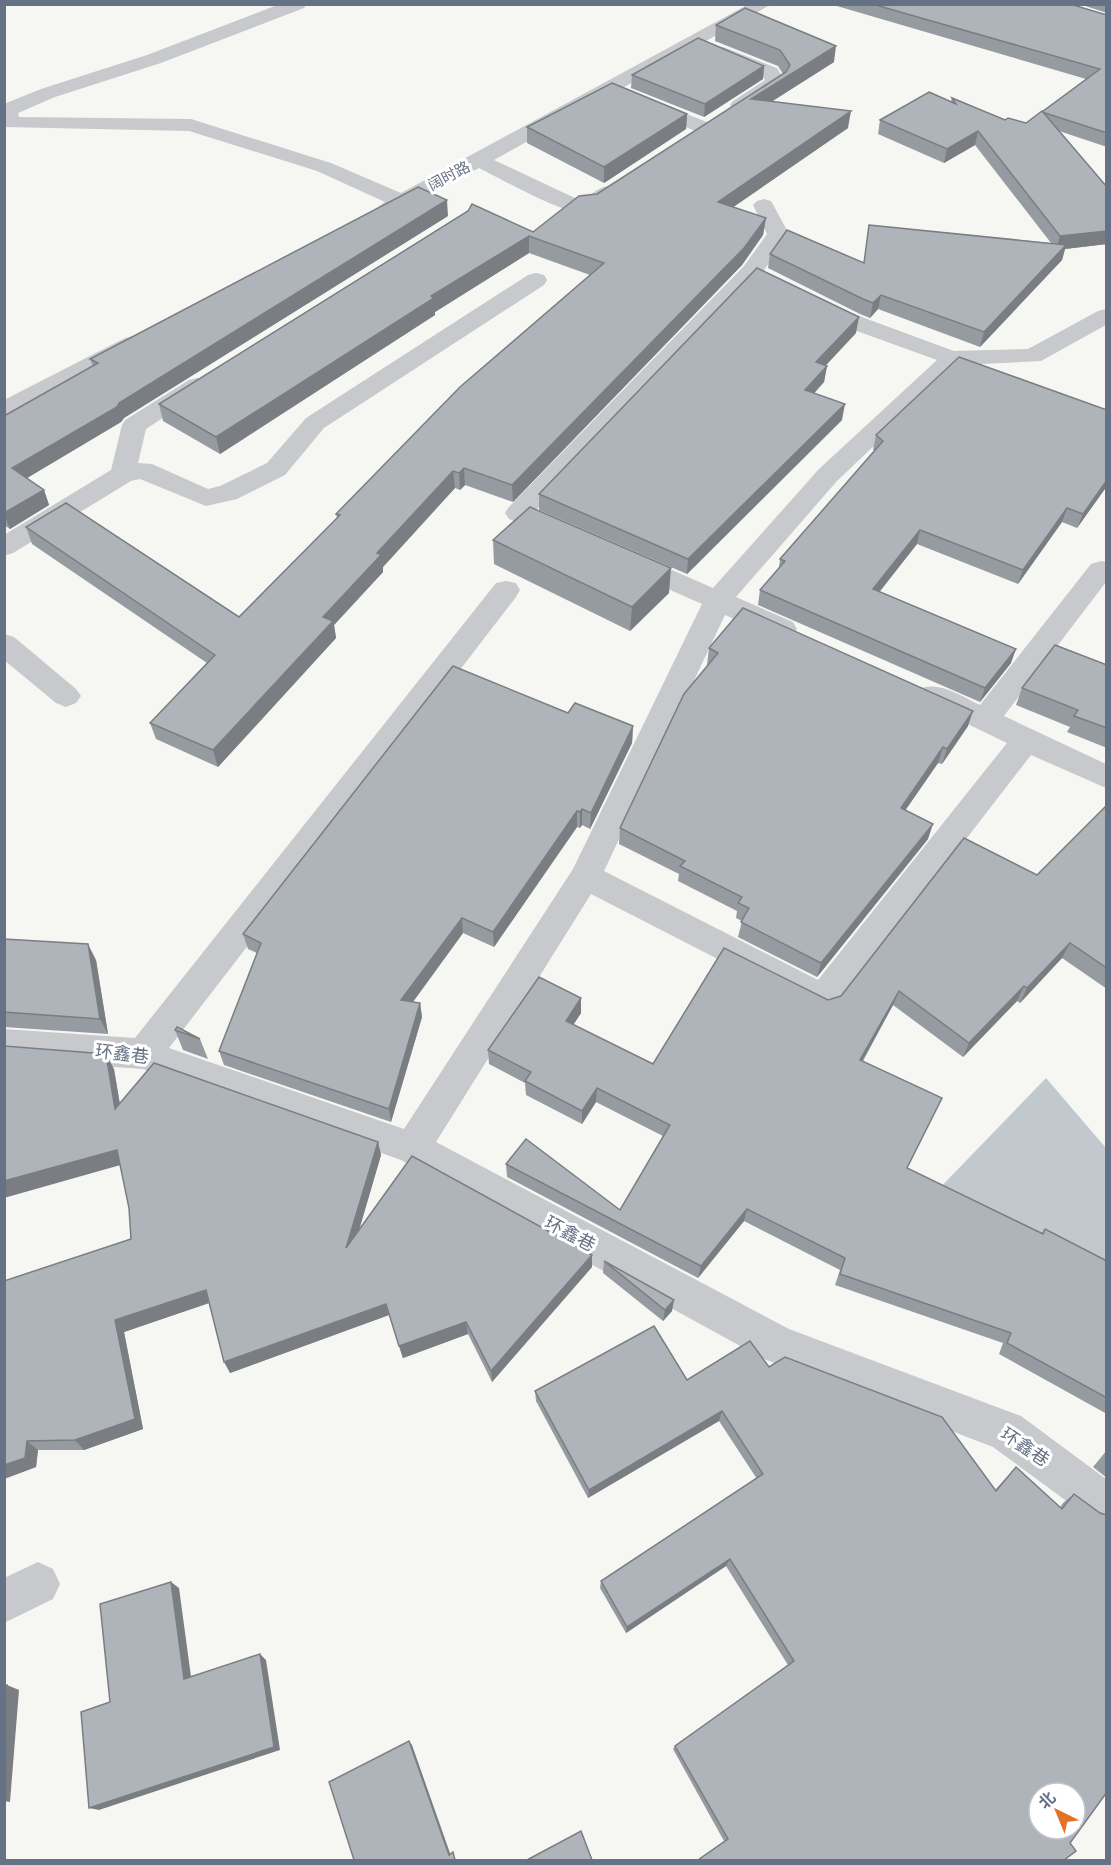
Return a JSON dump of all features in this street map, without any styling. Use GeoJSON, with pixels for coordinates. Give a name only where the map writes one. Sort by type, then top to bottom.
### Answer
{"type":"FeatureCollection","features":[{"type":"Feature","properties":{"kind":"street"},"geometry":{"type":"LineString","coordinates":[[298,4],[154,59],[48,93],[7,110],[11,123],[191,125],[324,167],[401,201]]}},
{"type":"Feature","properties":{"kind":"street","name":"阔时路"},"geometry":{"type":"LineString","coordinates":[[360,223],[611,89],[763,4]]}},
{"type":"Feature","properties":{"kind":"street"},"geometry":{"type":"LineString","coordinates":[[685,141],[776,82],[770,72],[697,42]]}},
{"type":"Feature","properties":{"kind":"street"},"geometry":{"type":"LineString","coordinates":[[611,89],[705,128]]}},
{"type":"Feature","properties":{"kind":"street"},"geometry":{"type":"LineString","coordinates":[[478,160],[573,204],[588,205],[627,179]]}},
{"type":"Feature","properties":{"kind":"street"},"geometry":{"type":"LineString","coordinates":[[581,540],[518,513],[762,276],[778,234],[764,205]]}},
{"type":"Feature","properties":{"kind":"street"},"geometry":{"type":"LineString","coordinates":[[4,547],[123,474],[143,470],[206,498],[228,493],[276,469],[315,423],[536,280]]}},
{"type":"Feature","properties":{"kind":"street"},"geometry":{"type":"LineString","coordinates":[[801,296],[851,321],[1008,380]]}},
{"type":"Feature","properties":{"kind":"street"},"geometry":{"type":"LineString","coordinates":[[412,1148],[585,876],[718,600],[828,475],[953,358],[1033,356],[1107,316]]}},
{"type":"Feature","properties":{"kind":"street"},"geometry":{"type":"LineString","coordinates":[[4,410],[153,333]]}},
{"type":"Feature","properties":{"kind":"street"},"geometry":{"type":"LineString","coordinates":[[123,474],[134,424],[213,375]]}},
{"type":"Feature","properties":{"kind":"street"},"geometry":{"type":"LineString","coordinates":[[613,554],[804,638]]}},
{"type":"Feature","properties":{"kind":"street"},"geometry":{"type":"LineString","coordinates":[[986,720],[1101,570]]}},
{"type":"Feature","properties":{"kind":"street"},"geometry":{"type":"LineString","coordinates":[[144,1054],[506,590]]}},
{"type":"Feature","properties":{"kind":"street"},"geometry":{"type":"LineString","coordinates":[[4,644],[66,696]]}},
{"type":"Feature","properties":{"kind":"street"},"geometry":{"type":"LineString","coordinates":[[911,686],[1107,777]]}},
{"type":"Feature","properties":{"kind":"street"},"geometry":{"type":"LineString","coordinates":[[585,876],[823,999],[1027,739]]}},
{"type":"Feature","properties":{"kind":"street","name":"环鑫巷"},"geometry":{"type":"LineString","coordinates":[[4,1044],[144,1054],[412,1148],[778,1345],[1006,1431],[1107,1504]]}},
{"type":"Feature","properties":{"kind":"shaded area"},"geometry":{"type":"Polygon","coordinates":[[[1046,1078],[1106,1148],[1106,1306],[903,1226],[1046,1078]]]}},
{"type":"Feature","properties":{"kind":"building"},"geometry":{"type":"Polygon","coordinates":[[[872,4],[1070,4],[1107,15],[1107,133],[1042,112],[1100,69],[872,4]]]}},
{"type":"Feature","properties":{"kind":"building"},"geometry":{"type":"Polygon","coordinates":[[[745,8],[836,46],[751,99],[851,111],[718,202],[766,218],[744,248],[512,485],[464,468],[459,473],[453,471],[377,553],[381,555],[323,617],[333,621],[213,750],[150,723],[215,655],[26,527],[66,503],[239,617],[340,515],[336,514],[460,387],[604,263],[529,236],[431,296],[434,298],[216,437],[159,404],[468,211],[472,204],[533,232],[579,196],[597,194],[786,72],[790,65],[780,50],[716,25],[745,8]]]}},
{"type":"Feature","properties":{"kind":"building"},"geometry":{"type":"Polygon","coordinates":[[[698,38],[764,66],[705,104],[632,75],[698,38]]]}},
{"type":"Feature","properties":{"kind":"building"},"geometry":{"type":"Polygon","coordinates":[[[612,83],[687,114],[604,167],[527,127],[612,83]]]}},
{"type":"Feature","properties":{"kind":"building"},"geometry":{"type":"Polygon","coordinates":[[[929,92],[956,104],[952,98],[1005,120],[1008,118],[1026,123],[1042,111],[1107,187],[1107,231],[1060,236],[978,131],[947,149],[880,120],[929,92]]]}},
{"type":"Feature","properties":{"kind":"building"},"geometry":{"type":"Polygon","coordinates":[[[418,187],[447,200],[119,403],[117,407],[12,468],[44,490],[4,513],[4,416],[98,363],[90,359],[418,187]]]}},
{"type":"Feature","properties":{"kind":"building"},"geometry":{"type":"Polygon","coordinates":[[[869,225],[1066,245],[984,332],[881,295],[873,303],[770,254],[787,230],[864,263],[869,225]]]}},
{"type":"Feature","properties":{"kind":"building"},"geometry":{"type":"Polygon","coordinates":[[[757,268],[859,317],[816,362],[827,366],[805,390],[845,404],[688,559],[539,494],[757,268]]]}},
{"type":"Feature","properties":{"kind":"building"},"geometry":{"type":"Polygon","coordinates":[[[959,357],[1107,410],[1107,480],[1083,514],[1067,508],[1023,570],[920,530],[873,589],[1016,649],[985,688],[760,590],[785,561],[780,559],[883,441],[876,435],[959,357]]]}},
{"type":"Feature","properties":{"kind":"building"},"geometry":{"type":"Polygon","coordinates":[[[530,507],[671,568],[632,607],[493,540],[530,507]]]}},
{"type":"Feature","properties":{"kind":"building"},"geometry":{"type":"Polygon","coordinates":[[[743,608],[973,711],[947,749],[943,747],[901,808],[933,824],[821,963],[741,922],[749,908],[738,903],[742,897],[680,866],[685,861],[620,828],[684,694],[718,653],[709,648],[743,608]]]}},
{"type":"Feature","properties":{"kind":"building"},"geometry":{"type":"Polygon","coordinates":[[[1055,645],[1107,665],[1107,728],[1074,716],[1078,710],[1022,688],[1055,645]]]}},
{"type":"Feature","properties":{"kind":"building"},"geometry":{"type":"Polygon","coordinates":[[[453,666],[568,713],[575,703],[633,726],[591,813],[582,809],[580,812],[577,811],[493,932],[462,918],[401,1000],[420,1003],[389,1109],[219,1051],[261,943],[243,934],[453,666]]]}},
{"type":"Feature","properties":{"kind":"building"},"geometry":{"type":"Polygon","coordinates":[[[1107,805],[1107,968],[1070,943],[1027,988],[1024,986],[969,1043],[899,991],[860,1060],[942,1098],[907,1168],[1043,1234],[1045,1229],[1107,1261],[1107,1398],[1007,1343],[1011,1333],[840,1274],[845,1258],[747,1209],[701,1266],[506,1164],[526,1139],[620,1210],[670,1125],[597,1088],[582,1111],[525,1081],[531,1072],[488,1050],[539,977],[581,998],[566,1021],[653,1064],[724,948],[828,1000],[841,996],[964,838],[1037,875],[1107,805]]]}},
{"type":"Feature","properties":{"kind":"building"},"geometry":{"type":"Polygon","coordinates":[[[4,939],[88,944],[100,1019],[4,1012],[4,939]]]}},
{"type":"Feature","properties":{"kind":"building"},"geometry":{"type":"Polygon","coordinates":[[[177,1027],[200,1039],[175,1030],[177,1027]]]}},
{"type":"Feature","properties":{"kind":"building"},"geometry":{"type":"Polygon","coordinates":[[[4,1046],[106,1054],[115,1109],[154,1063],[378,1142],[346,1248],[412,1156],[592,1255],[491,1371],[466,1322],[399,1346],[386,1304],[224,1362],[206,1290],[115,1320],[135,1419],[75,1440],[27,1441],[25,1458],[4,1465],[4,1281],[131,1239],[129,1208],[117,1150],[4,1181],[4,1046]]]}},
{"type":"Feature","properties":{"kind":"building"},"geometry":{"type":"Polygon","coordinates":[[[604,1261],[674,1300],[665,1310],[604,1261]]]}},
{"type":"Feature","properties":{"kind":"building"},"geometry":{"type":"Polygon","coordinates":[[[654,1326],[687,1380],[750,1341],[769,1367],[785,1357],[942,1417],[996,1491],[1016,1467],[1062,1509],[1074,1494],[1100,1513],[1107,1515],[1107,1792],[1087,1820],[1087,1781],[1027,1781],[1027,1841],[1071,1841],[1070,1843],[1076,1851],[1064,1860],[698,1860],[728,1839],[675,1746],[794,1661],[730,1559],[627,1627],[601,1581],[763,1474],[722,1411],[589,1490],[535,1391],[654,1326]]]}},
{"type":"Feature","properties":{"kind":"building"},"geometry":{"type":"Polygon","coordinates":[[[171,1582],[184,1679],[260,1654],[274,1747],[89,1808],[81,1712],[110,1702],[100,1604],[171,1582]]]}},
{"type":"Feature","properties":{"kind":"building"},"geometry":{"type":"Polygon","coordinates":[[[7,1685],[4,1721],[4,1686],[7,1685]]]}},
{"type":"Feature","properties":{"kind":"building"},"geometry":{"type":"Polygon","coordinates":[[[409,1741],[449,1855],[453,1852],[455,1860],[354,1860],[329,1782],[409,1741]]]}},
{"type":"Feature","properties":{"kind":"building"},"geometry":{"type":"Polygon","coordinates":[[[581,1831],[592,1860],[527,1860],[581,1831]]]}}]}
